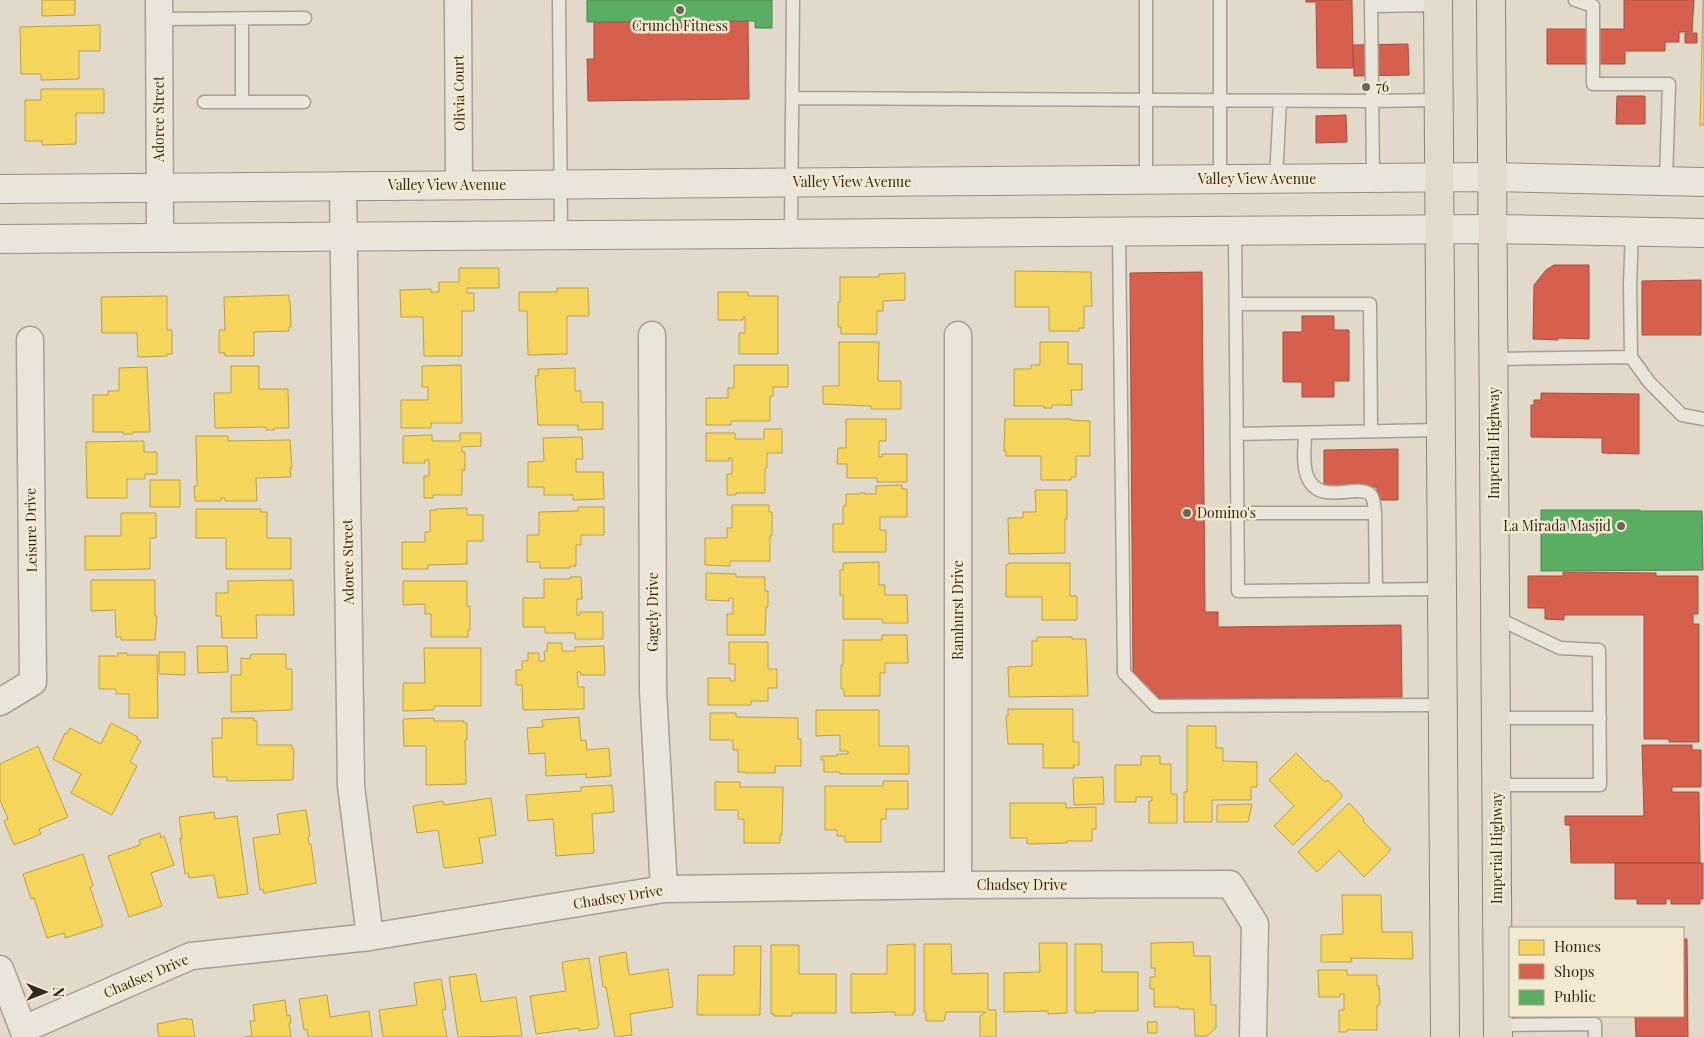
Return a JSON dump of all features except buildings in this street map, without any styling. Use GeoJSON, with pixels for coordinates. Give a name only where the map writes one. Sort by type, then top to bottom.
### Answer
{"type":"FeatureCollection","features":[{"type":"Feature","properties":{"kind":"main road","name":"Imperial Highway"},"geometry":{"type":"LineString","coordinates":[[1491,0],[1498,1031]]}},
{"type":"Feature","properties":{"kind":"main road"},"geometry":{"type":"LineString","coordinates":[[1438,2],[1445,1037]]}},
{"type":"Feature","properties":{"kind":"main road","name":"Valley View Avenue"},"geometry":{"type":"LineString","coordinates":[[0,188],[1492,177],[1704,182]]}},
{"type":"Feature","properties":{"kind":"main road"},"geometry":{"type":"LineString","coordinates":[[0,238],[1439,229],[1704,233]]}},
{"type":"Feature","properties":{"kind":"street","name":"Olivia Court"},"geometry":{"type":"LineString","coordinates":[[458,0],[459,185]]}},
{"type":"Feature","properties":{"kind":"street","name":"Adoree Street"},"geometry":{"type":"LineString","coordinates":[[159,10],[160,238]]}},
{"type":"Feature","properties":{"kind":"street","name":"Adoree Street"},"geometry":{"type":"LineString","coordinates":[[343,186],[351,786],[370,937]]}},
{"type":"Feature","properties":{"kind":"street","name":"Gagely Drive"},"geometry":{"type":"LineString","coordinates":[[652,335],[653,691],[664,889]]}},
{"type":"Feature","properties":{"kind":"street","name":"Ramhurst Drive"},"geometry":{"type":"LineString","coordinates":[[958,335],[958,885]]}},
{"type":"Feature","properties":{"kind":"street","name":"Leisure Drive"},"geometry":{"type":"LineString","coordinates":[[0,702],[33,682],[30,340]]}},
{"type":"Feature","properties":{"kind":"street","name":"Chadsey Drive"},"geometry":{"type":"LineString","coordinates":[[25,1033],[191,956],[370,937],[664,889],[1230,884],[1255,924],[1253,1037]]}},
{"type":"Feature","properties":{"kind":"street"},"geometry":{"type":"LineString","coordinates":[[0,968],[25,1033]]}},
{"type":"Feature","properties":{"kind":"lane"},"geometry":{"type":"LineString","coordinates":[[559,0],[561,235]]}},
{"type":"Feature","properties":{"kind":"lane"},"geometry":{"type":"LineString","coordinates":[[791,233],[793,0]]}},
{"type":"Feature","properties":{"kind":"lane"},"geometry":{"type":"LineString","coordinates":[[1146,0],[1146,180]]}},
{"type":"Feature","properties":{"kind":"lane"},"geometry":{"type":"LineString","coordinates":[[1220,0],[1220,179]]}},
{"type":"Feature","properties":{"kind":"lane"},"geometry":{"type":"LineString","coordinates":[[1574,0],[1593,6],[1593,84],[1669,84],[1666,181]]}},
{"type":"Feature","properties":{"kind":"lane"},"geometry":{"type":"LineString","coordinates":[[1373,178],[1371,3],[1438,2]]}},
{"type":"Feature","properties":{"kind":"lane"},"geometry":{"type":"LineString","coordinates":[[159,10],[242,19],[305,18]]}},
{"type":"Feature","properties":{"kind":"lane"},"geometry":{"type":"LineString","coordinates":[[242,19],[242,102]]}},
{"type":"Feature","properties":{"kind":"lane"},"geometry":{"type":"LineString","coordinates":[[792,98],[1372,102],[1438,100]]}},
{"type":"Feature","properties":{"kind":"lane"},"geometry":{"type":"LineString","coordinates":[[1276,179],[1280,101]]}},
{"type":"Feature","properties":{"kind":"lane"},"geometry":{"type":"LineString","coordinates":[[204,102],[304,102]]}},
{"type":"Feature","properties":{"kind":"lane"},"geometry":{"type":"LineString","coordinates":[[1235,230],[1238,591],[1441,589]]}},
{"type":"Feature","properties":{"kind":"lane"},"geometry":{"type":"LineString","coordinates":[[1119,231],[1124,673],[1156,706],[1442,705]]}},
{"type":"Feature","properties":{"kind":"lane"},"geometry":{"type":"LineString","coordinates":[[1632,232],[1630,284],[1631,357],[1649,382],[1682,415],[1704,419]]}},
{"type":"Feature","properties":{"kind":"lane"},"geometry":{"type":"LineString","coordinates":[[1236,304],[1370,304],[1371,431]]}},
{"type":"Feature","properties":{"kind":"lane"},"geometry":{"type":"LineString","coordinates":[[1494,359],[1631,357]]}},
{"type":"Feature","properties":{"kind":"lane"},"geometry":{"type":"LineString","coordinates":[[1237,434],[1440,430]]}},
{"type":"Feature","properties":{"kind":"lane"},"geometry":{"type":"LineString","coordinates":[[1305,433],[1304,463],[1308,477],[1316,487],[1326,492],[1364,492],[1370,494],[1374,500],[1376,589]]}},
{"type":"Feature","properties":{"kind":"lane"},"geometry":{"type":"LineString","coordinates":[[1238,514],[1375,513]]}},
{"type":"Feature","properties":{"kind":"lane"},"geometry":{"type":"LineString","coordinates":[[1495,617],[1560,648],[1599,650],[1600,718],[1600,784],[1496,784]]}},
{"type":"Feature","properties":{"kind":"lane"},"geometry":{"type":"LineString","coordinates":[[1496,718],[1600,718]]}},
{"type":"Feature","properties":{"kind":"lane"},"geometry":{"type":"LineString","coordinates":[[1498,1031],[1595,1024],[1595,1037]]}},
{"type":"Feature","properties":{"kind":"place","name":"Crunch Fitness"},"geometry":{"type":"Point","coordinates":[680,10]}},
{"type":"Feature","properties":{"kind":"place","name":"76"},"geometry":{"type":"Point","coordinates":[1366,87]}},
{"type":"Feature","properties":{"kind":"place","name":"Domino's"},"geometry":{"type":"Point","coordinates":[1187,513]}},
{"type":"Feature","properties":{"kind":"place","name":"La Mirada Masjid"},"geometry":{"type":"Point","coordinates":[1621,526]}}]}
